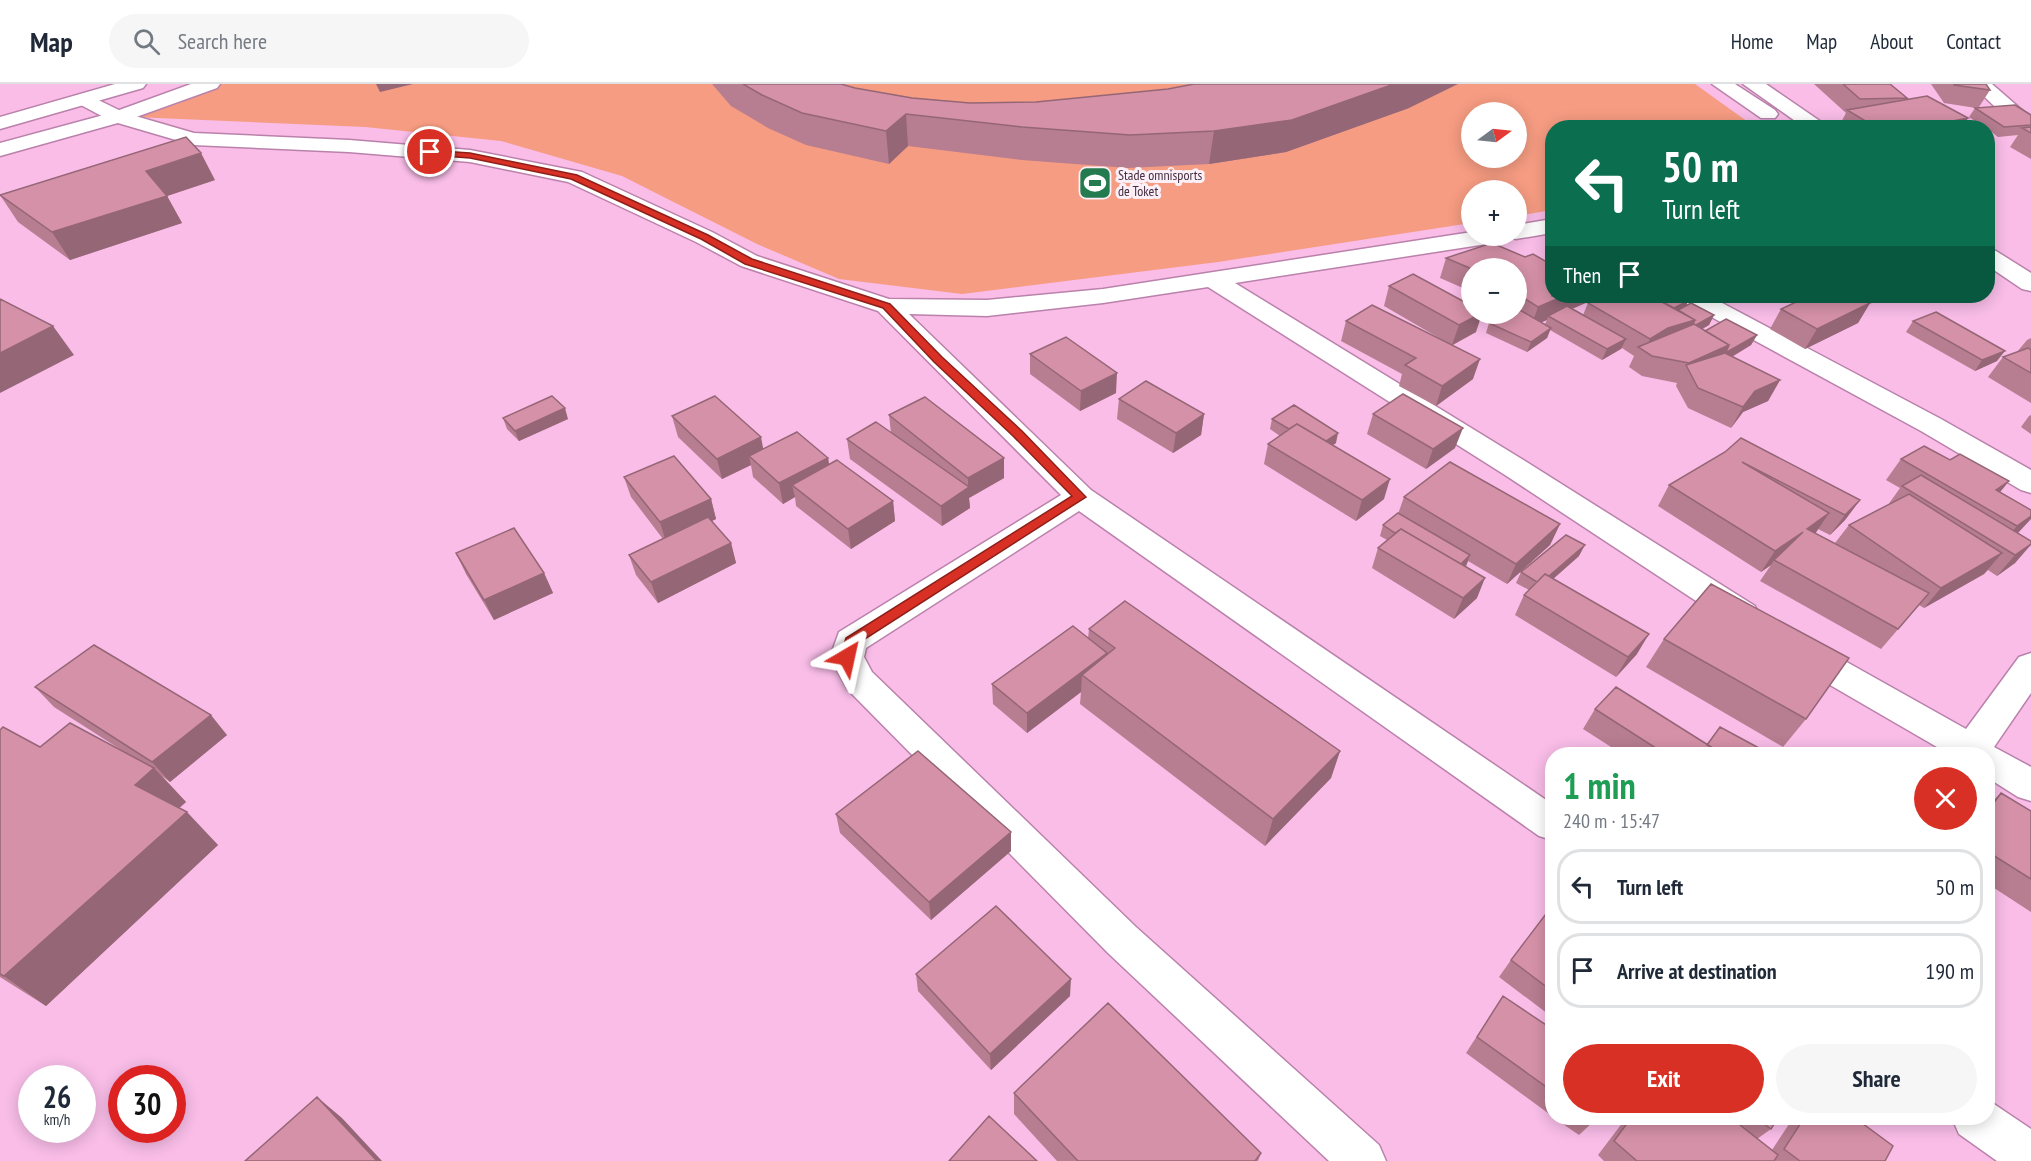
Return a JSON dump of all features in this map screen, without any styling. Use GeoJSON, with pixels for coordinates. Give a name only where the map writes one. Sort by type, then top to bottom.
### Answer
{"type":"FeatureCollection","features":[{"type":"Feature","properties":{"kind":"street"},"geometry":{"type":"LineString","coordinates":[[0,123],[136,84]]}},
{"type":"Feature","properties":{"kind":"street"},"geometry":{"type":"LineString","coordinates":[[0,150],[118,117],[210,84]]}},
{"type":"Feature","properties":{"kind":"street"},"geometry":{"type":"LineString","coordinates":[[1722,84],[1776,120]]}},
{"type":"Feature","properties":{"kind":"street"},"geometry":{"type":"LineString","coordinates":[[1753,84],[1808,120]]}},
{"type":"Feature","properties":{"kind":"street"},"geometry":{"type":"LineString","coordinates":[[1981,84],[2020,120],[2031,126]]}},
{"type":"Feature","properties":{"kind":"street"},"geometry":{"type":"LineString","coordinates":[[86,100],[118,117],[193,139],[348,146],[470,156],[574,177],[704,237],[749,261],[887,306],[987,308],[1103,296],[1461,241]]}},
{"type":"Feature","properties":{"kind":"street"},"geometry":{"type":"LineString","coordinates":[[1527,230],[1545,227]]}},
{"type":"Feature","properties":{"kind":"street"},"geometry":{"type":"LineString","coordinates":[[1995,238],[2031,260]]}},
{"type":"Feature","properties":{"kind":"street"},"geometry":{"type":"LineString","coordinates":[[1995,261],[2031,284]]}},
{"type":"Feature","properties":{"kind":"street"},"geometry":{"type":"LineString","coordinates":[[1212,279],[1515,468],[1769,632],[1963,747]]}},
{"type":"Feature","properties":{"kind":"street"},"geometry":{"type":"LineString","coordinates":[[1704,303],[1931,425],[2031,483]]}},
{"type":"Feature","properties":{"kind":"street"},"geometry":{"type":"LineString","coordinates":[[887,306],[938,360],[1080,497],[1545,819]]}},
{"type":"Feature","properties":{"kind":"street"},"geometry":{"type":"LineString","coordinates":[[1080,497],[851,641],[847,657],[860,681],[1122,940],[1363,1161]]}},
{"type":"Feature","properties":{"kind":"street"},"geometry":{"type":"LineString","coordinates":[[1982,747],[2031,666]]}},
{"type":"Feature","properties":{"kind":"street"},"geometry":{"type":"LineString","coordinates":[[1995,765],[2031,786]]}},
{"type":"Feature","properties":{"kind":"street"},"geometry":{"type":"LineString","coordinates":[[1985,1125],[2031,1157]]}},
{"type":"Feature","properties":{"kind":"shaded area","name":"Stade omnisports de Toket"},"geometry":{"type":"Polygon","coordinates":[[[222,84],[1695,84],[1745,120],[1545,120],[1545,211],[1527,214],[1527,180],[1461,180],[1461,225],[1218,262],[962,294],[839,279],[757,244],[622,176],[501,141],[365,127],[134,117],[222,84]]]}},
{"type":"Feature","properties":{"kind":"building"},"geometry":{"type":"Polygon","coordinates":[[[743,84],[841,84],[912,98],[970,103],[1036,102],[1168,89],[1194,84],[1394,84],[1292,120],[1214,131],[1130,135],[1022,127],[906,114],[886,131],[802,113],[743,84]]]}},
{"type":"Feature","properties":{"kind":"building"},"geometry":{"type":"Polygon","coordinates":[[[1843,84],[1890,84],[1907,98],[1860,99],[1843,84]]]}},
{"type":"Feature","properties":{"kind":"building"},"geometry":{"type":"Polygon","coordinates":[[[1986,84],[1990,90],[1954,85],[1986,84]]]}},
{"type":"Feature","properties":{"kind":"building"},"geometry":{"type":"Polygon","coordinates":[[[1927,96],[1968,118],[1958,120],[1864,120],[1847,110],[1927,96]]]}},
{"type":"Feature","properties":{"kind":"building"},"geometry":{"type":"Polygon","coordinates":[[[2015,105],[2031,115],[2031,125],[2004,127],[1975,108],[2015,105]]]}},
{"type":"Feature","properties":{"kind":"building"},"geometry":{"type":"Polygon","coordinates":[[[2031,127],[2031,133],[2022,128],[2031,127]]]}},
{"type":"Feature","properties":{"kind":"building"},"geometry":{"type":"Polygon","coordinates":[[[186,137],[201,153],[146,171],[167,196],[52,232],[0,195],[186,137]]]}},
{"type":"Feature","properties":{"kind":"building"},"geometry":{"type":"Polygon","coordinates":[[[1483,246],[1499,246],[1525,257],[1533,254],[1545,261],[1545,303],[1547,303],[1538,307],[1527,300],[1527,258],[1461,258],[1461,264],[1446,258],[1483,246]]]}},
{"type":"Feature","properties":{"kind":"building"},"geometry":{"type":"Polygon","coordinates":[[[1413,274],[1461,300],[1461,324],[1459,325],[1389,286],[1413,274]]]}},
{"type":"Feature","properties":{"kind":"building"},"geometry":{"type":"Polygon","coordinates":[[[0,299],[53,326],[0,353],[0,299]]]}},
{"type":"Feature","properties":{"kind":"building"},"geometry":{"type":"Polygon","coordinates":[[[1588,303],[1664,303],[1695,320],[1668,328],[1650,339],[1588,303]]]}},
{"type":"Feature","properties":{"kind":"building"},"geometry":{"type":"Polygon","coordinates":[[[1664,303],[1684,303],[1674,308],[1664,303]]]}},
{"type":"Feature","properties":{"kind":"building"},"geometry":{"type":"Polygon","coordinates":[[[1691,303],[1714,315],[1696,325],[1693,324],[1695,320],[1678,310],[1691,303]]]}},
{"type":"Feature","properties":{"kind":"building"},"geometry":{"type":"Polygon","coordinates":[[[1794,303],[1870,303],[1817,329],[1781,309],[1794,303]]]}},
{"type":"Feature","properties":{"kind":"building"},"geometry":{"type":"Polygon","coordinates":[[[1372,305],[1480,359],[1442,386],[1405,365],[1416,358],[1346,321],[1372,305]]]}},
{"type":"Feature","properties":{"kind":"building"},"geometry":{"type":"Polygon","coordinates":[[[1567,306],[1626,339],[1607,349],[1548,316],[1567,306]]]}},
{"type":"Feature","properties":{"kind":"building"},"geometry":{"type":"Polygon","coordinates":[[[1936,312],[2005,351],[1982,360],[1913,321],[1936,312]]]}},
{"type":"Feature","properties":{"kind":"building"},"geometry":{"type":"Polygon","coordinates":[[[1527,314],[1551,328],[1531,342],[1491,324],[1527,324],[1527,314]]]}},
{"type":"Feature","properties":{"kind":"building"},"geometry":{"type":"Polygon","coordinates":[[[1726,319],[1757,335],[1726,352],[1729,345],[1705,331],[1726,319]]]}},
{"type":"Feature","properties":{"kind":"building"},"geometry":{"type":"Polygon","coordinates":[[[1694,324],[1729,345],[1689,363],[1652,356],[1638,347],[1694,324]]]}},
{"type":"Feature","properties":{"kind":"building"},"geometry":{"type":"Polygon","coordinates":[[[1066,337],[1117,373],[1081,391],[1030,354],[1066,337]]]}},
{"type":"Feature","properties":{"kind":"building"},"geometry":{"type":"Polygon","coordinates":[[[2028,348],[2031,350],[2031,373],[2003,357],[2028,348]]]}},
{"type":"Feature","properties":{"kind":"building"},"geometry":{"type":"Polygon","coordinates":[[[1725,353],[1780,380],[1755,391],[1743,407],[1698,388],[1686,365],[1725,353]]]}},
{"type":"Feature","properties":{"kind":"building"},"geometry":{"type":"Polygon","coordinates":[[[1146,381],[1204,414],[1176,433],[1119,399],[1146,381]]]}},
{"type":"Feature","properties":{"kind":"building"},"geometry":{"type":"Polygon","coordinates":[[[1403,394],[1463,428],[1433,449],[1373,414],[1403,394]]]}},
{"type":"Feature","properties":{"kind":"building"},"geometry":{"type":"Polygon","coordinates":[[[552,396],[565,408],[515,431],[503,418],[552,396]]]}},
{"type":"Feature","properties":{"kind":"building"},"geometry":{"type":"Polygon","coordinates":[[[715,396],[761,437],[717,459],[672,416],[715,396]]]}},
{"type":"Feature","properties":{"kind":"building"},"geometry":{"type":"Polygon","coordinates":[[[925,397],[1004,458],[968,478],[889,415],[925,397]]]}},
{"type":"Feature","properties":{"kind":"building"},"geometry":{"type":"Polygon","coordinates":[[[1294,405],[1338,433],[1326,441],[1297,424],[1289,429],[1272,419],[1294,405]]]}},
{"type":"Feature","properties":{"kind":"building"},"geometry":{"type":"Polygon","coordinates":[[[876,422],[969,487],[941,506],[847,439],[876,422]]]}},
{"type":"Feature","properties":{"kind":"building"},"geometry":{"type":"Polygon","coordinates":[[[1297,424],[1390,479],[1362,500],[1268,444],[1297,424]]]}},
{"type":"Feature","properties":{"kind":"building"},"geometry":{"type":"Polygon","coordinates":[[[797,432],[828,458],[779,483],[749,456],[797,432]]]}},
{"type":"Feature","properties":{"kind":"building"},"geometry":{"type":"Polygon","coordinates":[[[1741,438],[1860,500],[1845,515],[1742,462],[1829,513],[1807,529],[1929,593],[1898,629],[1774,560],[1803,532],[1775,551],[1669,485],[1725,452],[1741,438]]]}},
{"type":"Feature","properties":{"kind":"building"},"geometry":{"type":"Polygon","coordinates":[[[1924,446],[1950,460],[1960,454],[2009,481],[1996,490],[2031,510],[2031,516],[2017,526],[1901,459],[1924,446]]]}},
{"type":"Feature","properties":{"kind":"building"},"geometry":{"type":"Polygon","coordinates":[[[674,456],[711,499],[660,522],[624,477],[674,456]]]}},
{"type":"Feature","properties":{"kind":"building"},"geometry":{"type":"Polygon","coordinates":[[[837,460],[893,501],[848,529],[792,485],[837,460]]]}},
{"type":"Feature","properties":{"kind":"building"},"geometry":{"type":"Polygon","coordinates":[[[1450,462],[1560,524],[1516,564],[1404,497],[1450,462]]]}},
{"type":"Feature","properties":{"kind":"building"},"geometry":{"type":"Polygon","coordinates":[[[1921,475],[2031,541],[2031,544],[2015,555],[1902,486],[1921,475]]]}},
{"type":"Feature","properties":{"kind":"building"},"geometry":{"type":"Polygon","coordinates":[[[1909,494],[2002,553],[1941,588],[1849,525],[1909,494]]]}},
{"type":"Feature","properties":{"kind":"building"},"geometry":{"type":"Polygon","coordinates":[[[1398,513],[1470,555],[1461,564],[1401,529],[1395,533],[1383,525],[1398,513]]]}},
{"type":"Feature","properties":{"kind":"building"},"geometry":{"type":"Polygon","coordinates":[[[708,517],[731,543],[651,582],[629,555],[708,517]]]}},
{"type":"Feature","properties":{"kind":"building"},"geometry":{"type":"Polygon","coordinates":[[[514,528],[544,573],[484,600],[456,553],[514,528]]]}},
{"type":"Feature","properties":{"kind":"building"},"geometry":{"type":"Polygon","coordinates":[[[1401,529],[1485,578],[1463,598],[1378,548],[1401,529]]]}},
{"type":"Feature","properties":{"kind":"building"},"geometry":{"type":"Polygon","coordinates":[[[1566,535],[1585,545],[1549,576],[1545,574],[1537,582],[1521,572],[1566,535]]]}},
{"type":"Feature","properties":{"kind":"building"},"geometry":{"type":"Polygon","coordinates":[[[1545,574],[1649,634],[1628,657],[1524,595],[1545,574]]]}},
{"type":"Feature","properties":{"kind":"building"},"geometry":{"type":"Polygon","coordinates":[[[1711,584],[1849,658],[1806,719],[1664,639],[1711,584]]]}},
{"type":"Feature","properties":{"kind":"building"},"geometry":{"type":"Polygon","coordinates":[[[1125,601],[1340,751],[1273,819],[1082,675],[1115,648],[1089,629],[1125,601]]]}},
{"type":"Feature","properties":{"kind":"building"},"geometry":{"type":"Polygon","coordinates":[[[1073,626],[1107,653],[1027,713],[992,684],[1073,626]]]}},
{"type":"Feature","properties":{"kind":"building"},"geometry":{"type":"Polygon","coordinates":[[[94,645],[211,715],[152,762],[35,687],[94,645]]]}},
{"type":"Feature","properties":{"kind":"building"},"geometry":{"type":"Polygon","coordinates":[[[1616,687],[1711,747],[1654,747],[1595,709],[1616,687]]]}},
{"type":"Feature","properties":{"kind":"building"},"geometry":{"type":"Polygon","coordinates":[[[70,723],[154,768],[135,785],[187,812],[4,976],[0,974],[0,730],[3,727],[40,747],[70,723]]]}},
{"type":"Feature","properties":{"kind":"building"},"geometry":{"type":"Polygon","coordinates":[[[1720,727],[1757,747],[1710,747],[1707,745],[1720,727]]]}},
{"type":"Feature","properties":{"kind":"building"},"geometry":{"type":"Polygon","coordinates":[[[918,751],[1011,832],[929,902],[836,814],[918,751]]]}},
{"type":"Feature","properties":{"kind":"building"},"geometry":{"type":"Polygon","coordinates":[[[2001,793],[2031,811],[2031,879],[1995,856],[1995,801],[2001,793]]]}},
{"type":"Feature","properties":{"kind":"building"},"geometry":{"type":"Polygon","coordinates":[[[996,906],[1071,979],[990,1054],[916,974],[996,906]]]}},
{"type":"Feature","properties":{"kind":"building"},"geometry":{"type":"Polygon","coordinates":[[[1545,915],[1545,986],[1511,960],[1545,915]]]}},
{"type":"Feature","properties":{"kind":"building"},"geometry":{"type":"Polygon","coordinates":[[[1503,996],[1545,1024],[1545,1086],[1477,1037],[1503,996]]]}},
{"type":"Feature","properties":{"kind":"building"},"geometry":{"type":"Polygon","coordinates":[[[1108,1003],[1261,1153],[1255,1161],[1078,1161],[1014,1093],[1108,1003]]]}},
{"type":"Feature","properties":{"kind":"building"},"geometry":{"type":"Polygon","coordinates":[[[317,1097],[377,1161],[245,1161],[317,1097]]]}},
{"type":"Feature","properties":{"kind":"building"},"geometry":{"type":"Polygon","coordinates":[[[989,1116],[1037,1161],[949,1161],[989,1116]]]}},
{"type":"Feature","properties":{"kind":"building"},"geometry":{"type":"Polygon","coordinates":[[[1626,1125],[1740,1125],[1778,1155],[1774,1161],[1637,1161],[1614,1141],[1626,1125]]]}},
{"type":"Feature","properties":{"kind":"building"},"geometry":{"type":"Polygon","coordinates":[[[1799,1125],[1864,1125],[1893,1146],[1885,1161],[1800,1161],[1784,1149],[1799,1125]]]}},
{"type":"Feature","properties":{"kind":"place","name":"Stade omnisports de Toket"},"geometry":{"type":"Point","coordinates":[1095,183]}},
{"type":"Feature","properties":{"kind":"route"},"geometry":{"type":"LineString","coordinates":[[430,152],[470,156],[574,177],[704,237],[749,261],[795,278],[887,306],[938,360],[1080,497],[851,641],[847,657]]}}]}
